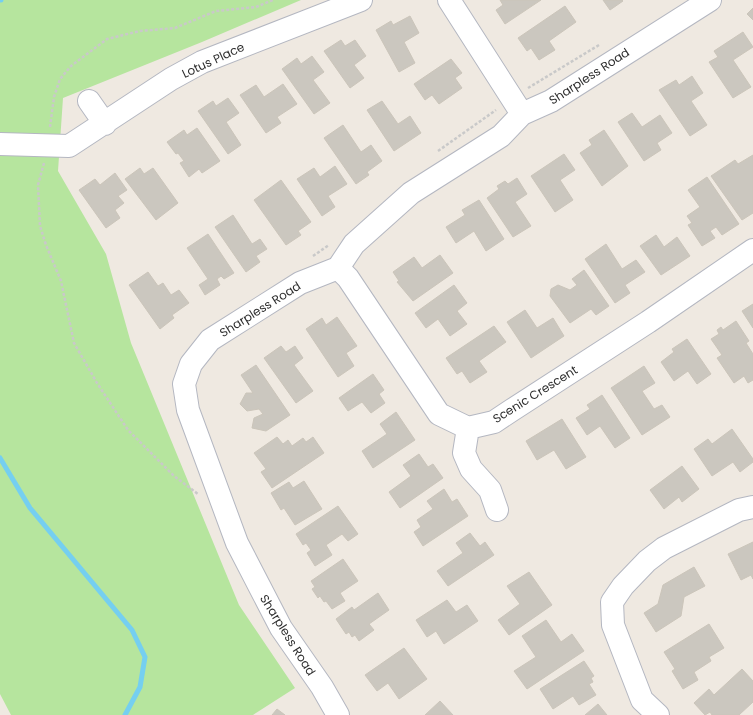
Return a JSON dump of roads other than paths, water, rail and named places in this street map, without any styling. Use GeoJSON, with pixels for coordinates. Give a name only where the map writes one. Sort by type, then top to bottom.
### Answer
{"type":"FeatureCollection","features":[{"type":"Feature","properties":{"kind":"street","name":"Lotus Place"},"geometry":{"type":"LineString","coordinates":[[0,144],[48,144],[69,146],[105,124],[171,79],[202,62],[360,0]]}},
{"type":"Feature","properties":{"kind":"street"},"geometry":{"type":"LineString","coordinates":[[449,0],[516,106]]}},
{"type":"Feature","properties":{"kind":"street","name":"Sharpless Road"},"geometry":{"type":"LineString","coordinates":[[338,715],[322,687],[281,628],[237,543],[188,410],[184,384],[191,364],[210,340],[300,283],[338,268],[354,244],[411,193],[501,136],[516,106],[551,101],[710,0]]}},
{"type":"Feature","properties":{"kind":"street"},"geometry":{"type":"LineString","coordinates":[[89,101],[105,124]]}},
{"type":"Feature","properties":{"kind":"street","name":"Scenic Crescent"},"geometry":{"type":"LineString","coordinates":[[468,428],[494,422],[648,322],[753,250]]}},
{"type":"Feature","properties":{"kind":"street"},"geometry":{"type":"LineString","coordinates":[[338,268],[348,278],[439,414],[468,428],[464,453],[471,470],[490,490],[497,510]]}},
{"type":"Feature","properties":{"kind":"street"},"geometry":{"type":"LineString","coordinates":[[658,715],[642,700],[613,625],[612,602],[623,586],[647,561],[664,548],[739,510],[753,507]]}},
{"type":"Feature","properties":{"kind":"waterway"},"geometry":{"type":"LineString","coordinates":[[0,458],[30,508],[132,630],[145,657],[140,687],[125,715]]}}]}
